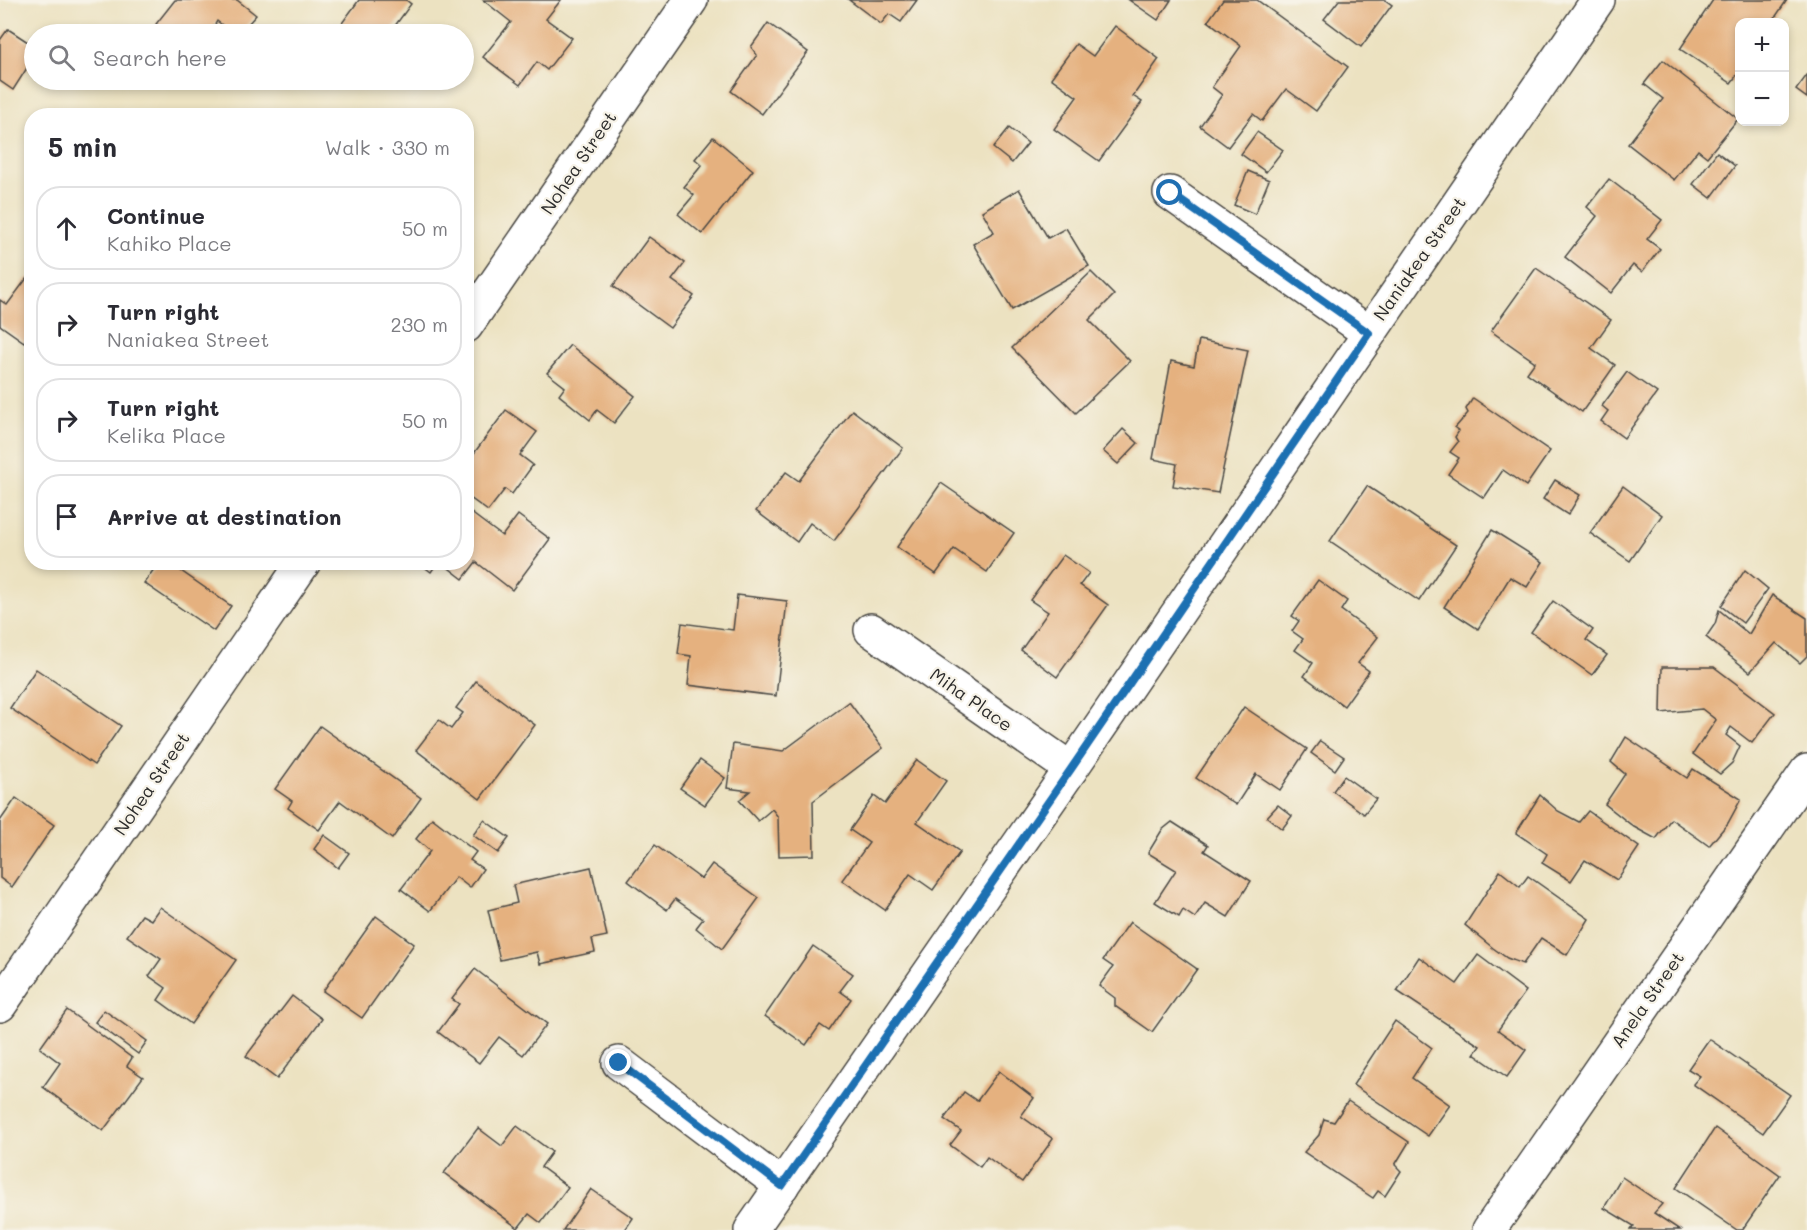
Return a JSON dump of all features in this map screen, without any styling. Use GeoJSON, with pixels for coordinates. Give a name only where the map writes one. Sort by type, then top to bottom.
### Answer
{"type":"FeatureCollection","features":[{"type":"Feature","properties":{"kind":"street","name":"Nohea Street"},"geometry":{"type":"LineString","coordinates":[[474,314],[691,0]]}},
{"type":"Feature","properties":{"kind":"street","name":"Naniakea Street"},"geometry":{"type":"LineString","coordinates":[[751,1230],[1071,769],[1598,0]]}},
{"type":"Feature","properties":{"kind":"street"},"geometry":{"type":"LineString","coordinates":[[1170,193],[1369,333]]}},
{"type":"Feature","properties":{"kind":"street","name":"Nohea Street"},"geometry":{"type":"LineString","coordinates":[[0,1005],[299,570]]}},
{"type":"Feature","properties":{"kind":"street","name":"Miha Place"},"geometry":{"type":"LineString","coordinates":[[871,630],[1071,769]]}},
{"type":"Feature","properties":{"kind":"street","name":"Anela Street"},"geometry":{"type":"LineString","coordinates":[[1489,1230],[1807,771]]}},
{"type":"Feature","properties":{"kind":"street"},"geometry":{"type":"LineString","coordinates":[[619,1063],[782,1186]]}},
{"type":"Feature","properties":{"kind":"building"},"geometry":{"type":"Polygon","coordinates":[[[175,0],[237,0],[256,15],[248,24],[221,24],[217,21],[215,24],[156,24],[175,0]]]}},
{"type":"Feature","properties":{"kind":"building"},"geometry":{"type":"Polygon","coordinates":[[[359,0],[406,0],[411,4],[396,24],[341,24],[359,0]]]}},
{"type":"Feature","properties":{"kind":"building"},"geometry":{"type":"Polygon","coordinates":[[[483,0],[561,0],[546,19],[572,38],[547,70],[537,62],[520,85],[483,57],[511,22],[483,0]]]}},
{"type":"Feature","properties":{"kind":"building"},"geometry":{"type":"Polygon","coordinates":[[[849,0],[917,0],[901,22],[889,14],[881,24],[849,0]]]}},
{"type":"Feature","properties":{"kind":"building"},"geometry":{"type":"Polygon","coordinates":[[[1129,0],[1171,0],[1158,20],[1129,0]]]}},
{"type":"Feature","properties":{"kind":"building"},"geometry":{"type":"Polygon","coordinates":[[[1223,0],[1257,0],[1348,67],[1316,111],[1286,89],[1262,121],[1253,114],[1228,147],[1200,126],[1222,95],[1212,87],[1241,46],[1208,21],[1223,0]]]}},
{"type":"Feature","properties":{"kind":"building"},"geometry":{"type":"Polygon","coordinates":[[[1339,0],[1385,0],[1392,5],[1361,47],[1324,19],[1339,0]]]}},
{"type":"Feature","properties":{"kind":"building"},"geometry":{"type":"Polygon","coordinates":[[[1713,0],[1787,0],[1775,18],[1735,18],[1735,78],[1731,83],[1680,49],[1713,0]]]}},
{"type":"Feature","properties":{"kind":"building"},"geometry":{"type":"Polygon","coordinates":[[[768,23],[808,52],[762,114],[731,91],[757,55],[751,47],[768,23]]]}},
{"type":"Feature","properties":{"kind":"building"},"geometry":{"type":"Polygon","coordinates":[[[1115,26],[1159,59],[1133,96],[1142,102],[1099,161],[1054,129],[1077,97],[1051,78],[1076,44],[1093,56],[1115,26]]]}},
{"type":"Feature","properties":{"kind":"building"},"geometry":{"type":"Polygon","coordinates":[[[8,29],[24,39],[24,73],[13,90],[0,81],[0,40],[8,29]]]}},
{"type":"Feature","properties":{"kind":"building"},"geometry":{"type":"Polygon","coordinates":[[[1663,60],[1735,117],[1735,123],[1707,157],[1698,150],[1674,180],[1628,144],[1663,99],[1644,84],[1663,60]]]}},
{"type":"Feature","properties":{"kind":"building"},"geometry":{"type":"Polygon","coordinates":[[[1807,75],[1807,98],[1796,90],[1807,75]]]}},
{"type":"Feature","properties":{"kind":"building"},"geometry":{"type":"Polygon","coordinates":[[[1009,128],[1028,143],[1012,163],[993,148],[1009,128]]]}},
{"type":"Feature","properties":{"kind":"building"},"geometry":{"type":"Polygon","coordinates":[[[1257,132],[1283,150],[1266,172],[1241,154],[1257,132]]]}},
{"type":"Feature","properties":{"kind":"building"},"geometry":{"type":"Polygon","coordinates":[[[713,137],[753,170],[702,234],[678,214],[694,195],[684,187],[702,165],[695,159],[713,137]]]}},
{"type":"Feature","properties":{"kind":"building"},"geometry":{"type":"Polygon","coordinates":[[[1717,152],[1735,166],[1711,198],[1693,184],[1717,152]]]}},
{"type":"Feature","properties":{"kind":"building"},"geometry":{"type":"Polygon","coordinates":[[[1248,171],[1269,180],[1255,214],[1234,205],[1248,171]]]}},
{"type":"Feature","properties":{"kind":"building"},"geometry":{"type":"Polygon","coordinates":[[[1609,179],[1662,220],[1647,239],[1660,249],[1642,272],[1633,265],[1611,293],[1565,257],[1597,216],[1587,207],[1609,179]]]}},
{"type":"Feature","properties":{"kind":"building"},"geometry":{"type":"Polygon","coordinates":[[[1019,189],[1048,238],[1066,228],[1089,266],[1012,310],[973,244],[994,232],[982,211],[1019,189]]]}},
{"type":"Feature","properties":{"kind":"building"},"geometry":{"type":"Polygon","coordinates":[[[649,237],[685,263],[672,280],[694,296],[670,328],[613,286],[649,237]]]}},
{"type":"Feature","properties":{"kind":"building"},"geometry":{"type":"Polygon","coordinates":[[[1536,268],[1611,320],[1591,348],[1615,365],[1582,412],[1527,373],[1535,362],[1491,331],[1536,268]]]}},
{"type":"Feature","properties":{"kind":"building"},"geometry":{"type":"Polygon","coordinates":[[[1091,272],[1114,295],[1089,320],[1130,361],[1076,413],[1012,348],[1091,272]]]}},
{"type":"Feature","properties":{"kind":"building"},"geometry":{"type":"Polygon","coordinates":[[[24,282],[24,342],[0,325],[0,300],[7,305],[24,282]]]}},
{"type":"Feature","properties":{"kind":"building"},"geometry":{"type":"Polygon","coordinates":[[[1199,340],[1248,350],[1218,493],[1173,486],[1177,464],[1153,459],[1171,361],[1194,366],[1199,340]]]}},
{"type":"Feature","properties":{"kind":"building"},"geometry":{"type":"Polygon","coordinates":[[[570,345],[635,396],[614,423],[597,410],[590,420],[559,395],[565,387],[547,373],[570,345]]]}},
{"type":"Feature","properties":{"kind":"building"},"geometry":{"type":"Polygon","coordinates":[[[1627,372],[1657,393],[1624,438],[1601,421],[1608,411],[1602,406],[1627,372]]]}},
{"type":"Feature","properties":{"kind":"building"},"geometry":{"type":"Polygon","coordinates":[[[1473,398],[1550,451],[1526,486],[1503,470],[1484,498],[1448,474],[1459,458],[1450,452],[1458,442],[1455,437],[1459,431],[1455,428],[1468,413],[1466,409],[1473,398]]]}},
{"type":"Feature","properties":{"kind":"building"},"geometry":{"type":"Polygon","coordinates":[[[506,410],[537,432],[520,455],[533,465],[512,494],[505,489],[488,511],[474,501],[474,453],[506,410]]]}},
{"type":"Feature","properties":{"kind":"building"},"geometry":{"type":"Polygon","coordinates":[[[852,410],[903,448],[834,541],[810,523],[797,542],[756,511],[786,472],[799,481],[852,410]]]}},
{"type":"Feature","properties":{"kind":"building"},"geometry":{"type":"Polygon","coordinates":[[[1123,429],[1138,443],[1118,464],[1103,451],[1123,429]]]}},
{"type":"Feature","properties":{"kind":"building"},"geometry":{"type":"Polygon","coordinates":[[[1555,480],[1580,495],[1568,515],[1543,499],[1555,480]]]}},
{"type":"Feature","properties":{"kind":"building"},"geometry":{"type":"Polygon","coordinates":[[[941,483],[1014,533],[987,572],[954,549],[936,574],[897,547],[941,483]]]}},
{"type":"Feature","properties":{"kind":"building"},"geometry":{"type":"Polygon","coordinates":[[[1367,486],[1456,545],[1419,601],[1330,541],[1367,486]]]}},
{"type":"Feature","properties":{"kind":"building"},"geometry":{"type":"Polygon","coordinates":[[[1623,486],[1662,515],[1630,561],[1590,533],[1623,486]]]}},
{"type":"Feature","properties":{"kind":"building"},"geometry":{"type":"Polygon","coordinates":[[[474,515],[502,536],[518,515],[550,539],[512,590],[476,562],[474,565],[474,515]]]}},
{"type":"Feature","properties":{"kind":"building"},"geometry":{"type":"Polygon","coordinates":[[[1492,530],[1543,562],[1527,587],[1510,577],[1478,629],[1444,607],[1492,530]]]}},
{"type":"Feature","properties":{"kind":"building"},"geometry":{"type":"Polygon","coordinates":[[[1063,555],[1089,573],[1080,585],[1108,605],[1057,677],[1021,650],[1048,612],[1030,600],[1063,555]]]}},
{"type":"Feature","properties":{"kind":"building"},"geometry":{"type":"Polygon","coordinates":[[[153,570],[179,570],[231,606],[214,631],[144,583],[153,570]]]}},
{"type":"Feature","properties":{"kind":"building"},"geometry":{"type":"Polygon","coordinates":[[[451,570],[470,570],[463,579],[451,570]]]}},
{"type":"Feature","properties":{"kind":"building"},"geometry":{"type":"Polygon","coordinates":[[[1745,570],[1768,589],[1743,623],[1721,606],[1745,570]]]}},
{"type":"Feature","properties":{"kind":"building"},"geometry":{"type":"Polygon","coordinates":[[[1318,580],[1347,601],[1341,610],[1378,637],[1358,663],[1369,671],[1344,706],[1304,676],[1313,663],[1295,650],[1303,639],[1292,631],[1299,621],[1292,616],[1318,580]]]}},
{"type":"Feature","properties":{"kind":"building"},"geometry":{"type":"Polygon","coordinates":[[[737,595],[787,601],[776,696],[688,685],[691,656],[678,654],[682,623],[733,630],[737,595]]]}},
{"type":"Feature","properties":{"kind":"building"},"geometry":{"type":"Polygon","coordinates":[[[1772,595],[1807,618],[1807,656],[1800,663],[1776,643],[1750,672],[1706,637],[1715,624],[1719,610],[1749,634],[1772,595]]]}},
{"type":"Feature","properties":{"kind":"building"},"geometry":{"type":"Polygon","coordinates":[[[1553,601],[1593,630],[1586,640],[1607,655],[1592,675],[1531,632],[1553,601]]]}},
{"type":"Feature","properties":{"kind":"building"},"geometry":{"type":"Polygon","coordinates":[[[1662,667],[1714,667],[1775,713],[1752,743],[1731,727],[1726,735],[1740,746],[1732,763],[1720,774],[1693,754],[1716,720],[1702,709],[1661,713],[1662,667]]]}},
{"type":"Feature","properties":{"kind":"building"},"geometry":{"type":"Polygon","coordinates":[[[36,669],[121,726],[94,765],[10,708],[36,669]]]}},
{"type":"Feature","properties":{"kind":"building"},"geometry":{"type":"Polygon","coordinates":[[[476,681],[535,725],[480,799],[416,750],[439,720],[451,729],[463,713],[456,708],[476,681]]]}},
{"type":"Feature","properties":{"kind":"building"},"geometry":{"type":"Polygon","coordinates":[[[849,702],[883,748],[813,801],[814,855],[779,856],[778,817],[772,809],[758,821],[739,800],[750,791],[727,788],[733,744],[783,751],[849,702]]]}},
{"type":"Feature","properties":{"kind":"building"},"geometry":{"type":"Polygon","coordinates":[[[1244,707],[1307,749],[1280,790],[1256,774],[1236,805],[1196,778],[1244,707]]]}},
{"type":"Feature","properties":{"kind":"building"},"geometry":{"type":"Polygon","coordinates":[[[320,726],[421,798],[392,839],[340,801],[319,830],[288,808],[292,801],[275,789],[320,726]]]}},
{"type":"Feature","properties":{"kind":"building"},"geometry":{"type":"Polygon","coordinates":[[[1626,737],[1687,778],[1693,769],[1741,799],[1728,823],[1709,846],[1671,819],[1656,839],[1634,827],[1605,804],[1625,774],[1611,762],[1626,737]]]}},
{"type":"Feature","properties":{"kind":"building"},"geometry":{"type":"Polygon","coordinates":[[[1320,741],[1344,757],[1335,770],[1311,753],[1320,741]]]}},
{"type":"Feature","properties":{"kind":"building"},"geometry":{"type":"Polygon","coordinates":[[[700,760],[725,778],[705,805],[680,788],[700,760]]]}},
{"type":"Feature","properties":{"kind":"building"},"geometry":{"type":"Polygon","coordinates":[[[917,760],[946,781],[917,822],[960,852],[933,890],[910,874],[885,910],[842,880],[869,843],[850,830],[874,796],[885,804],[917,760]]]}},
{"type":"Feature","properties":{"kind":"building"},"geometry":{"type":"Polygon","coordinates":[[[1344,776],[1376,799],[1364,814],[1333,791],[1344,776]]]}},
{"type":"Feature","properties":{"kind":"building"},"geometry":{"type":"Polygon","coordinates":[[[1540,795],[1558,811],[1579,822],[1588,811],[1639,847],[1617,880],[1585,860],[1571,881],[1542,863],[1547,854],[1516,833],[1540,795]]]}},
{"type":"Feature","properties":{"kind":"building"},"geometry":{"type":"Polygon","coordinates":[[[16,798],[54,825],[12,887],[0,878],[0,821],[16,798]]]}},
{"type":"Feature","properties":{"kind":"building"},"geometry":{"type":"Polygon","coordinates":[[[1278,805],[1292,816],[1282,829],[1267,817],[1278,805]]]}},
{"type":"Feature","properties":{"kind":"building"},"geometry":{"type":"Polygon","coordinates":[[[432,818],[476,852],[470,860],[483,869],[470,888],[456,877],[430,911],[401,889],[430,851],[416,839],[432,818]]]}},
{"type":"Feature","properties":{"kind":"building"},"geometry":{"type":"Polygon","coordinates":[[[484,820],[509,838],[498,853],[473,835],[484,820]]]}},
{"type":"Feature","properties":{"kind":"building"},"geometry":{"type":"Polygon","coordinates":[[[1172,822],[1208,845],[1204,851],[1251,881],[1228,917],[1205,903],[1195,918],[1183,910],[1179,917],[1155,902],[1176,870],[1148,853],[1162,830],[1172,822]]]}},
{"type":"Feature","properties":{"kind":"building"},"geometry":{"type":"Polygon","coordinates":[[[324,835],[349,853],[338,868],[314,849],[324,835]]]}},
{"type":"Feature","properties":{"kind":"building"},"geometry":{"type":"Polygon","coordinates":[[[655,845],[701,879],[712,864],[759,898],[722,949],[696,928],[703,919],[675,899],[667,910],[628,881],[655,845]]]}},
{"type":"Feature","properties":{"kind":"building"},"geometry":{"type":"Polygon","coordinates":[[[591,867],[607,936],[592,939],[595,952],[540,964],[537,952],[500,960],[488,910],[517,903],[513,885],[591,867]]]}},
{"type":"Feature","properties":{"kind":"building"},"geometry":{"type":"Polygon","coordinates":[[[1500,871],[1520,887],[1528,876],[1589,919],[1567,955],[1541,938],[1523,964],[1507,958],[1465,925],[1500,871]]]}},
{"type":"Feature","properties":{"kind":"building"},"geometry":{"type":"Polygon","coordinates":[[[160,907],[236,960],[191,1024],[158,1000],[166,988],[149,976],[161,959],[127,936],[142,915],[151,920],[160,907]]]}},
{"type":"Feature","properties":{"kind":"building"},"geometry":{"type":"Polygon","coordinates":[[[376,916],[414,944],[362,1018],[323,991],[376,916]]]}},
{"type":"Feature","properties":{"kind":"building"},"geometry":{"type":"Polygon","coordinates":[[[1130,922],[1197,969],[1152,1032],[1115,1006],[1115,998],[1099,986],[1113,967],[1103,960],[1130,922]]]}},
{"type":"Feature","properties":{"kind":"building"},"geometry":{"type":"Polygon","coordinates":[[[813,946],[853,974],[840,991],[851,999],[829,1031],[820,1025],[806,1045],[765,1016],[813,946]]]}},
{"type":"Feature","properties":{"kind":"building"},"geometry":{"type":"Polygon","coordinates":[[[1478,955],[1526,991],[1498,1030],[1526,1050],[1507,1077],[1474,1054],[1480,1046],[1397,991],[1419,957],[1457,984],[1478,955]]]}},
{"type":"Feature","properties":{"kind":"building"},"geometry":{"type":"Polygon","coordinates":[[[475,969],[547,1024],[523,1055],[499,1037],[479,1063],[438,1032],[459,1004],[452,999],[475,969]]]}},
{"type":"Feature","properties":{"kind":"building"},"geometry":{"type":"Polygon","coordinates":[[[292,996],[322,1019],[277,1079],[246,1056],[292,996]]]}},
{"type":"Feature","properties":{"kind":"building"},"geometry":{"type":"Polygon","coordinates":[[[67,1010],[132,1058],[127,1066],[143,1077],[103,1131],[43,1087],[60,1063],[40,1048],[67,1010]]]}},
{"type":"Feature","properties":{"kind":"building"},"geometry":{"type":"Polygon","coordinates":[[[104,1010],[147,1041],[138,1054],[95,1022],[104,1010]]]}},
{"type":"Feature","properties":{"kind":"building"},"geometry":{"type":"Polygon","coordinates":[[[1395,1021],[1432,1048],[1412,1078],[1450,1105],[1428,1136],[1353,1085],[1395,1021]]]}},
{"type":"Feature","properties":{"kind":"building"},"geometry":{"type":"Polygon","coordinates":[[[1709,1039],[1790,1095],[1763,1133],[1693,1084],[1700,1076],[1688,1069],[1709,1039]]]}},
{"type":"Feature","properties":{"kind":"building"},"geometry":{"type":"Polygon","coordinates":[[[999,1071],[1034,1098],[1021,1116],[1053,1139],[1022,1182],[987,1157],[980,1167],[950,1145],[961,1131],[944,1119],[964,1092],[977,1101],[999,1071]]]}},
{"type":"Feature","properties":{"kind":"building"},"geometry":{"type":"Polygon","coordinates":[[[1348,1101],[1409,1142],[1395,1165],[1401,1171],[1385,1196],[1378,1191],[1373,1198],[1304,1152],[1319,1135],[1324,1119],[1334,1122],[1348,1101]]]}},
{"type":"Feature","properties":{"kind":"building"},"geometry":{"type":"Polygon","coordinates":[[[517,1126],[552,1152],[541,1167],[568,1187],[541,1223],[529,1214],[518,1228],[444,1173],[478,1128],[502,1146],[517,1126]]]}},
{"type":"Feature","properties":{"kind":"building"},"geometry":{"type":"Polygon","coordinates":[[[1715,1128],[1780,1175],[1742,1230],[1737,1230],[1676,1188],[1715,1128]]]}},
{"type":"Feature","properties":{"kind":"building"},"geometry":{"type":"Polygon","coordinates":[[[1622,1177],[1662,1204],[1654,1213],[1680,1230],[1631,1230],[1634,1226],[1604,1208],[1622,1177]]]}},
{"type":"Feature","properties":{"kind":"building"},"geometry":{"type":"Polygon","coordinates":[[[591,1189],[633,1218],[625,1230],[563,1230],[591,1189]]]}},
{"type":"Feature","properties":{"kind":"route"},"geometry":{"type":"LineString","coordinates":[[619,1063],[782,1186],[1369,333],[1170,193]]}}]}
